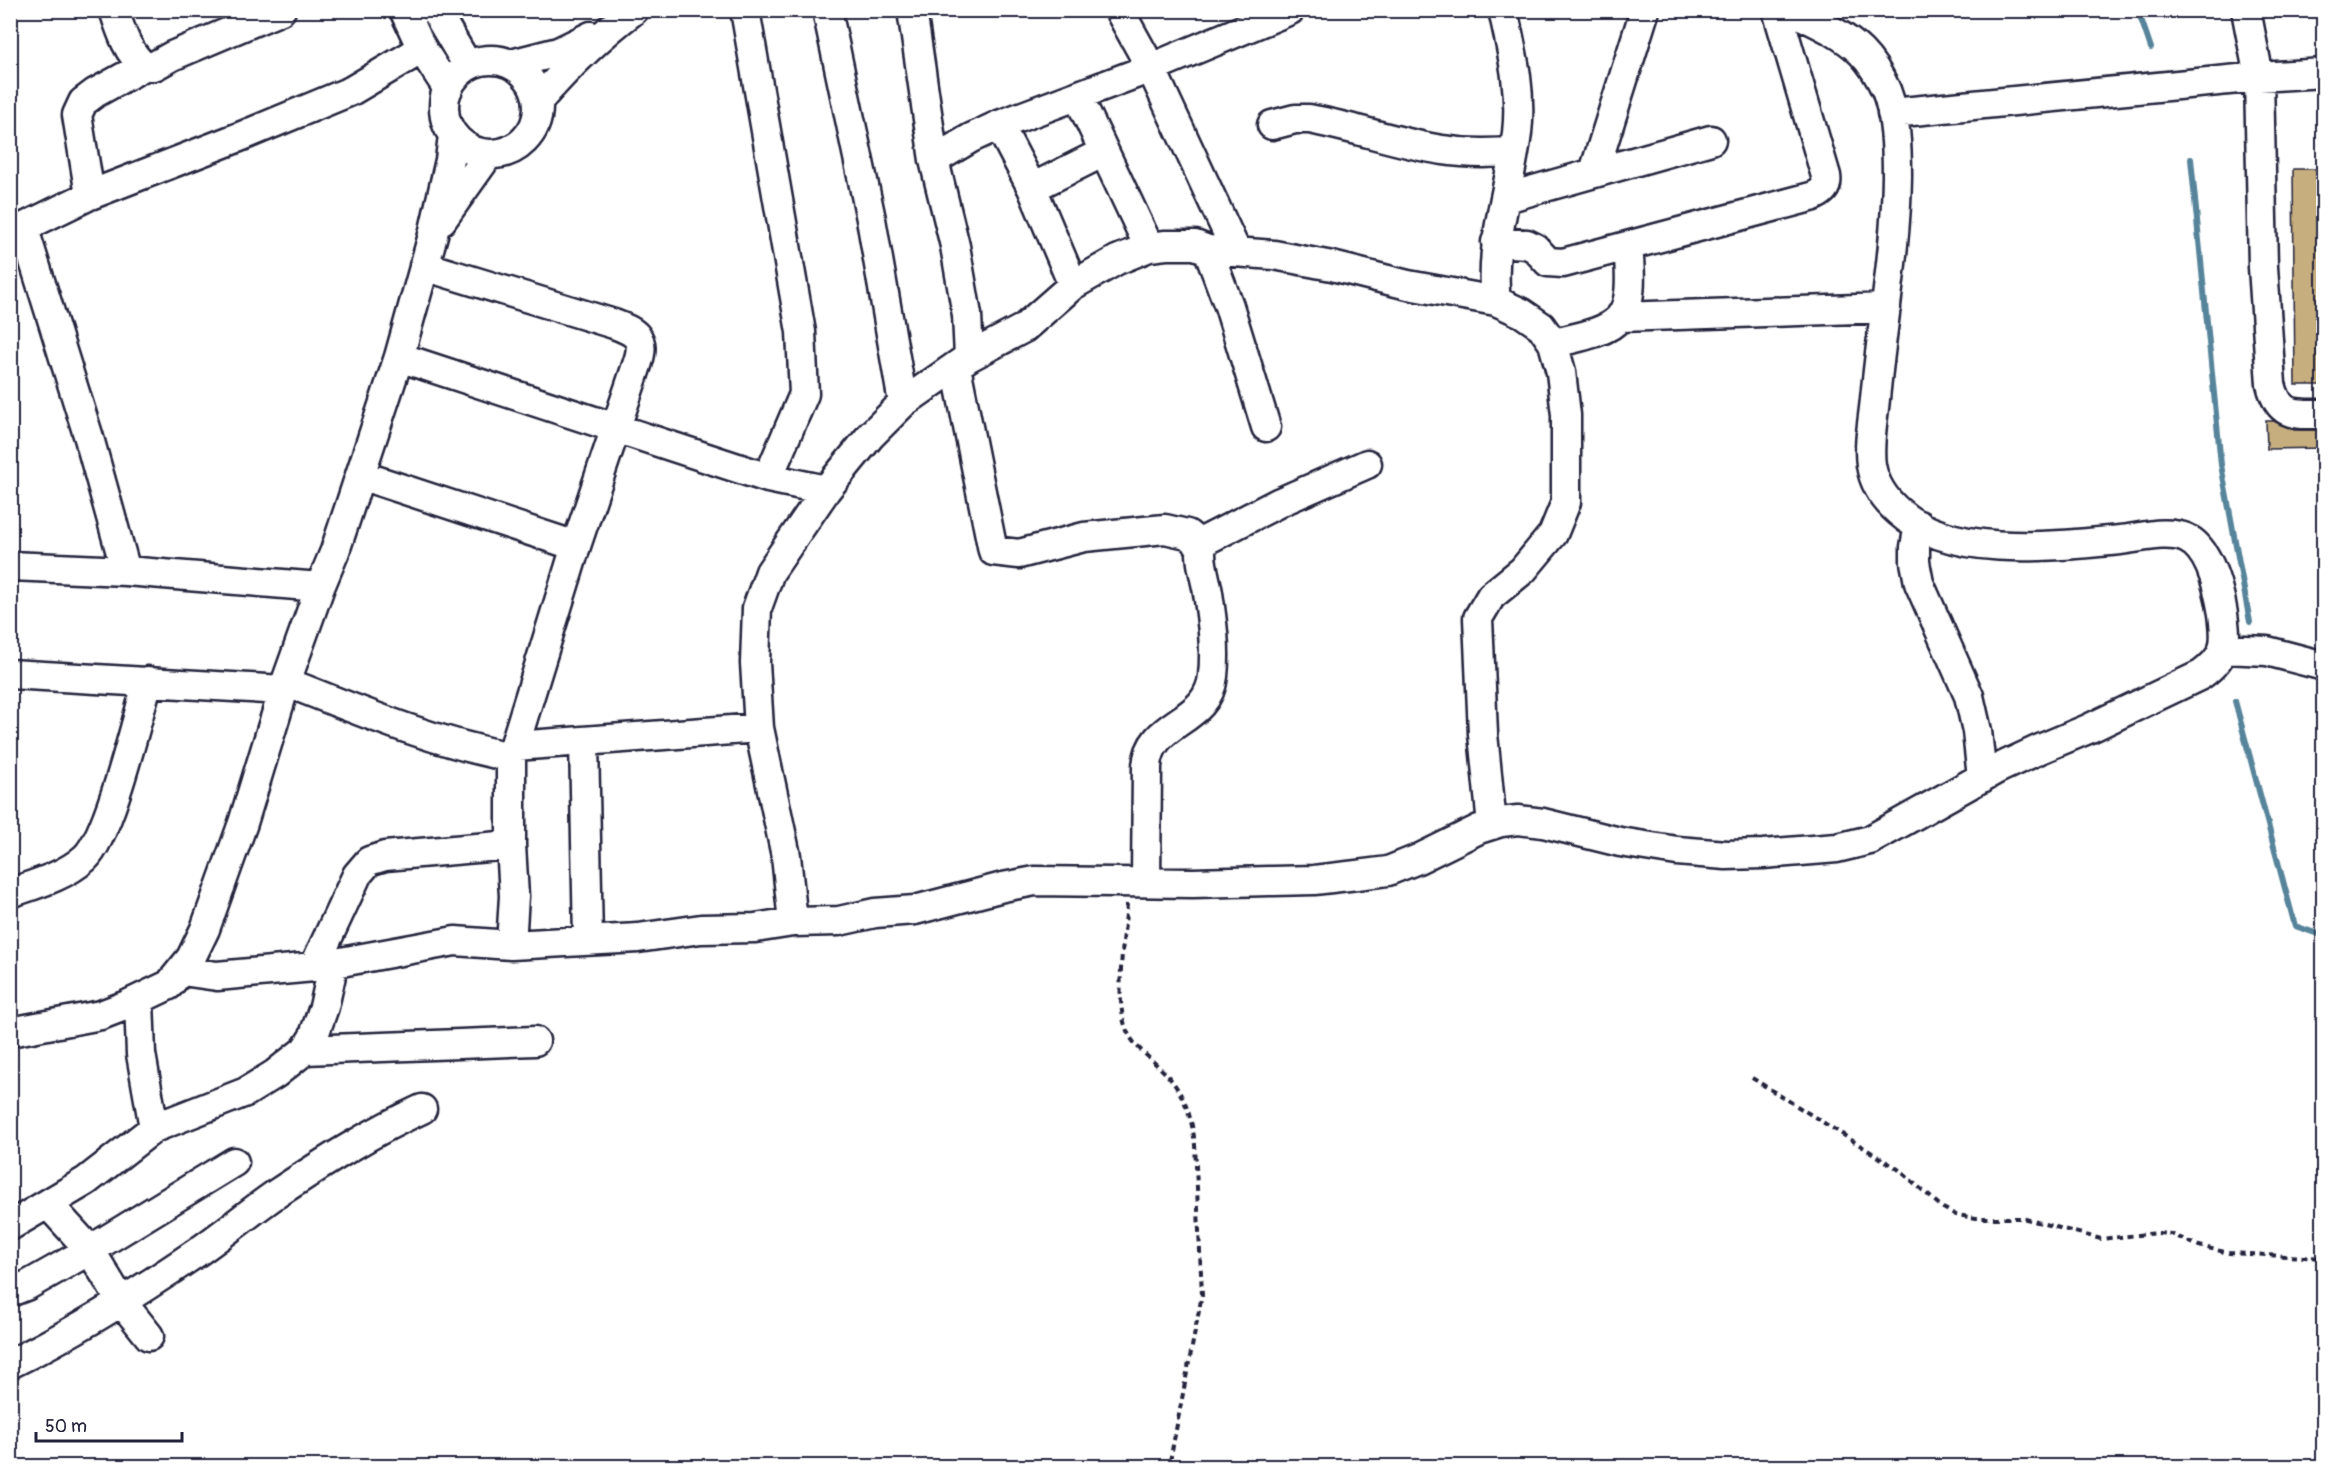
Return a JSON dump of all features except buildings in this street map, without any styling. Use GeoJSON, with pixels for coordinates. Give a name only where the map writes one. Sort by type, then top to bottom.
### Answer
{"type":"FeatureCollection","features":[{"type":"Feature","properties":{"kind":"street"},"geometry":{"type":"LineString","coordinates":[[114,10],[128,47],[144,66]]}},
{"type":"Feature","properties":{"kind":"street"},"geometry":{"type":"LineString","coordinates":[[90,195],[77,115],[83,102],[144,66],[154,66],[172,56],[281,10]]}},
{"type":"Feature","properties":{"kind":"street"},"geometry":{"type":"LineString","coordinates":[[404,10],[422,49],[448,88]]}},
{"type":"Feature","properties":{"kind":"street"},"geometry":{"type":"LineString","coordinates":[[435,10],[468,66]]}},
{"type":"Feature","properties":{"kind":"street"},"geometry":{"type":"LineString","coordinates":[[539,100],[607,30],[634,10]]}},
{"type":"Feature","properties":{"kind":"street"},"geometry":{"type":"LineString","coordinates":[[745,10],[801,332],[805,373],[804,394],[768,478]]}},
{"type":"Feature","properties":{"kind":"street"},"geometry":{"type":"LineString","coordinates":[[826,10],[871,219],[903,403]]}},
{"type":"Feature","properties":{"kind":"street"},"geometry":{"type":"LineString","coordinates":[[912,10],[934,160],[955,246],[967,315],[962,362],[993,551],[1019,554],[1084,537],[1165,529],[1186,534],[1202,546]]}},
{"type":"Feature","properties":{"kind":"street"},"geometry":{"type":"LineString","coordinates":[[1119,10],[1151,69],[1236,251]]}},
{"type":"Feature","properties":{"kind":"street"},"geometry":{"type":"LineString","coordinates":[[934,160],[971,138],[999,125],[1151,69],[1290,10]]}},
{"type":"Feature","properties":{"kind":"street"},"geometry":{"type":"LineString","coordinates":[[1496,301],[1493,278],[1496,242],[1514,151],[1519,97],[1503,10]]}},
{"type":"Feature","properties":{"kind":"street"},"geometry":{"type":"LineString","coordinates":[[1594,172],[1645,10]]}},
{"type":"Feature","properties":{"kind":"street"},"geometry":{"type":"LineString","coordinates":[[1496,242],[1527,244],[1535,248],[1548,262],[1556,263],[1811,197],[1823,191],[1826,187],[1826,176],[1777,10]]}},
{"type":"Feature","properties":{"kind":"street"},"geometry":{"type":"LineString","coordinates":[[182,971],[217,976],[324,964],[455,941],[511,945],[638,938],[701,929],[755,928],[793,922],[839,921],[915,910],[1035,881],[1193,883],[1314,880],[1388,871],[1492,825],[1518,820],[1543,823],[1620,842],[1677,851],[1726,855],[1806,852],[1837,848],[1870,840],[1982,778],[2201,675],[2210,669],[2225,649],[2225,628],[2216,584],[2204,556],[2188,539],[2167,535],[2068,546],[2028,547],[1951,538],[1919,525],[1900,514],[1885,498],[1875,482],[1871,464],[1874,413],[1894,248],[1897,155],[1892,113],[1886,91],[1876,72],[1860,51],[1838,34],[1791,10]]}},
{"type":"Feature","properties":{"kind":"street"},"geometry":{"type":"LineString","coordinates":[[2246,10],[2259,76],[2263,267],[2271,384],[2275,401],[2285,411],[2324,414]]}},
{"type":"Feature","properties":{"kind":"street"},"geometry":{"type":"LineString","coordinates":[[511,64],[558,52],[607,30]]}},
{"type":"Feature","properties":{"kind":"street"},"geometry":{"type":"LineString","coordinates":[[126,571],[89,438],[17,232],[90,195],[351,91],[422,49]]}},
{"type":"Feature","properties":{"kind":"street"},"geometry":{"type":"LineString","coordinates":[[10,1032],[101,1015],[139,1000],[169,985],[191,958],[205,929],[227,870],[285,686],[320,587],[336,551],[399,357],[433,234],[450,160],[453,135],[444,112],[444,100],[448,88],[456,76],[468,66],[482,61],[496,60],[511,64],[523,71],[532,82],[539,100],[536,124],[528,137],[517,147],[504,153],[489,154],[469,148],[453,135]]}},
{"type":"Feature","properties":{"kind":"street"},"geometry":{"type":"LineString","coordinates":[[1892,113],[2259,76],[2324,73]]}},
{"type":"Feature","properties":{"kind":"street"},"geometry":{"type":"LineString","coordinates":[[1078,96],[1149,248]]}},
{"type":"Feature","properties":{"kind":"street"},"geometry":{"type":"LineString","coordinates":[[1272,125],[1294,119],[1310,119],[1427,148],[1480,153],[1514,151]]}},
{"type":"Feature","properties":{"kind":"street"},"geometry":{"type":"LineString","coordinates":[[999,125],[1032,188],[1073,285]]}},
{"type":"Feature","properties":{"kind":"street"},"geometry":{"type":"LineString","coordinates":[[1506,198],[1711,140]]}},
{"type":"Feature","properties":{"kind":"street"},"geometry":{"type":"LineString","coordinates":[[1032,188],[1104,152]]}},
{"type":"Feature","properties":{"kind":"street"},"geometry":{"type":"LineString","coordinates":[[433,234],[489,154]]}},
{"type":"Feature","properties":{"kind":"street"},"geometry":{"type":"LineString","coordinates":[[793,922],[786,856],[759,728],[755,663],[757,608],[770,572],[826,490],[871,435],[903,403],[962,362],[1024,328],[1073,285],[1117,260],[1166,244],[1195,245],[1208,250],[1236,251],[1304,260],[1408,285],[1496,301],[1541,326],[1553,343],[1561,372],[1566,415],[1566,502],[1560,522],[1553,534],[1531,562],[1491,596],[1478,618],[1482,724],[1492,825]]}},
{"type":"Feature","properties":{"kind":"street"},"geometry":{"type":"LineString","coordinates":[[1553,343],[1608,328],[1622,317],[1629,296],[1628,246]]}},
{"type":"Feature","properties":{"kind":"street"},"geometry":{"type":"LineString","coordinates":[[1208,250],[1229,306],[1266,427]]}},
{"type":"Feature","properties":{"kind":"street"},"geometry":{"type":"LineString","coordinates":[[424,266],[628,329],[636,335],[641,347],[640,356],[576,546],[513,752],[511,846],[514,896],[511,945]]}},
{"type":"Feature","properties":{"kind":"street"},"geometry":{"type":"LineString","coordinates":[[1622,317],[1886,308]]}},
{"type":"Feature","properties":{"kind":"street"},"geometry":{"type":"LineString","coordinates":[[399,357],[768,478],[826,490]]}},
{"type":"Feature","properties":{"kind":"street"},"geometry":{"type":"LineString","coordinates":[[1137,882],[1149,750],[1158,738],[1183,721],[1205,701],[1213,675],[1212,622],[1202,565],[1202,546],[1206,540],[1280,502],[1367,464]]}},
{"type":"Feature","properties":{"kind":"street"},"geometry":{"type":"LineString","coordinates":[[360,475],[576,546]]}},
{"type":"Feature","properties":{"kind":"street"},"geometry":{"type":"LineString","coordinates":[[1919,525],[1915,547],[1919,583],[1969,696],[1977,731],[1982,778]]}},
{"type":"Feature","properties":{"kind":"street"},"geometry":{"type":"LineString","coordinates":[[10,566],[126,571],[320,587]]}},
{"type":"Feature","properties":{"kind":"street"},"geometry":{"type":"LineString","coordinates":[[2225,649],[2266,651],[2324,666]]}},
{"type":"Feature","properties":{"kind":"street"},"geometry":{"type":"LineString","coordinates":[[10,674],[285,686],[463,747],[513,752],[584,741],[759,728]]}},
{"type":"Feature","properties":{"kind":"street"},"geometry":{"type":"LineString","coordinates":[[10,893],[70,869],[86,857],[96,844],[108,815],[148,681]]}},
{"type":"Feature","properties":{"kind":"street"},"geometry":{"type":"LineString","coordinates":[[584,741],[588,940]]}},
{"type":"Feature","properties":{"kind":"street"},"geometry":{"type":"LineString","coordinates":[[10,1226],[86,1181],[154,1128],[246,1092],[275,1074],[305,1050],[313,1038],[324,1007],[324,964],[357,875],[369,861],[392,855],[511,846]]}},
{"type":"Feature","properties":{"kind":"street"},"geometry":{"type":"LineString","coordinates":[[139,1000],[141,1054],[154,1128]]}},
{"type":"Feature","properties":{"kind":"street"},"geometry":{"type":"LineString","coordinates":[[305,1050],[535,1041]]}},
{"type":"Feature","properties":{"kind":"street"},"geometry":{"type":"LineString","coordinates":[[10,1364],[53,1343],[121,1301],[199,1251],[295,1183],[388,1124],[422,1109]]}},
{"type":"Feature","properties":{"kind":"street"},"geometry":{"type":"LineString","coordinates":[[10,1292],[28,1285],[90,1250],[234,1162]]}},
{"type":"Feature","properties":{"kind":"street"},"geometry":{"type":"LineString","coordinates":[[48,1204],[90,1250],[121,1301],[149,1336]]}},
{"type":"Feature","properties":{"kind":"path"},"geometry":{"type":"LineString","coordinates":[[1137,882],[1121,981],[1125,1025],[1129,1036],[1176,1085],[1186,1102],[1193,1126],[1195,1146],[1202,1295],[1169,1467]]}},
{"type":"Feature","properties":{"kind":"path"},"geometry":{"type":"LineString","coordinates":[[1752,1078],[1898,1169],[1943,1208],[1965,1218],[2022,1218],[2101,1239],[2142,1233],[2164,1233],[2199,1246],[2229,1253],[2324,1258]]}},
{"type":"Feature","properties":{"kind":"waterway"},"geometry":{"type":"LineString","coordinates":[[2138,10],[2151,48]]}},
{"type":"Feature","properties":{"kind":"waterway"},"geometry":{"type":"LineString","coordinates":[[2191,159],[2221,465],[2250,622]]}},
{"type":"Feature","properties":{"kind":"waterway"},"geometry":{"type":"LineString","coordinates":[[2235,701],[2295,926],[2324,936]]}}]}
